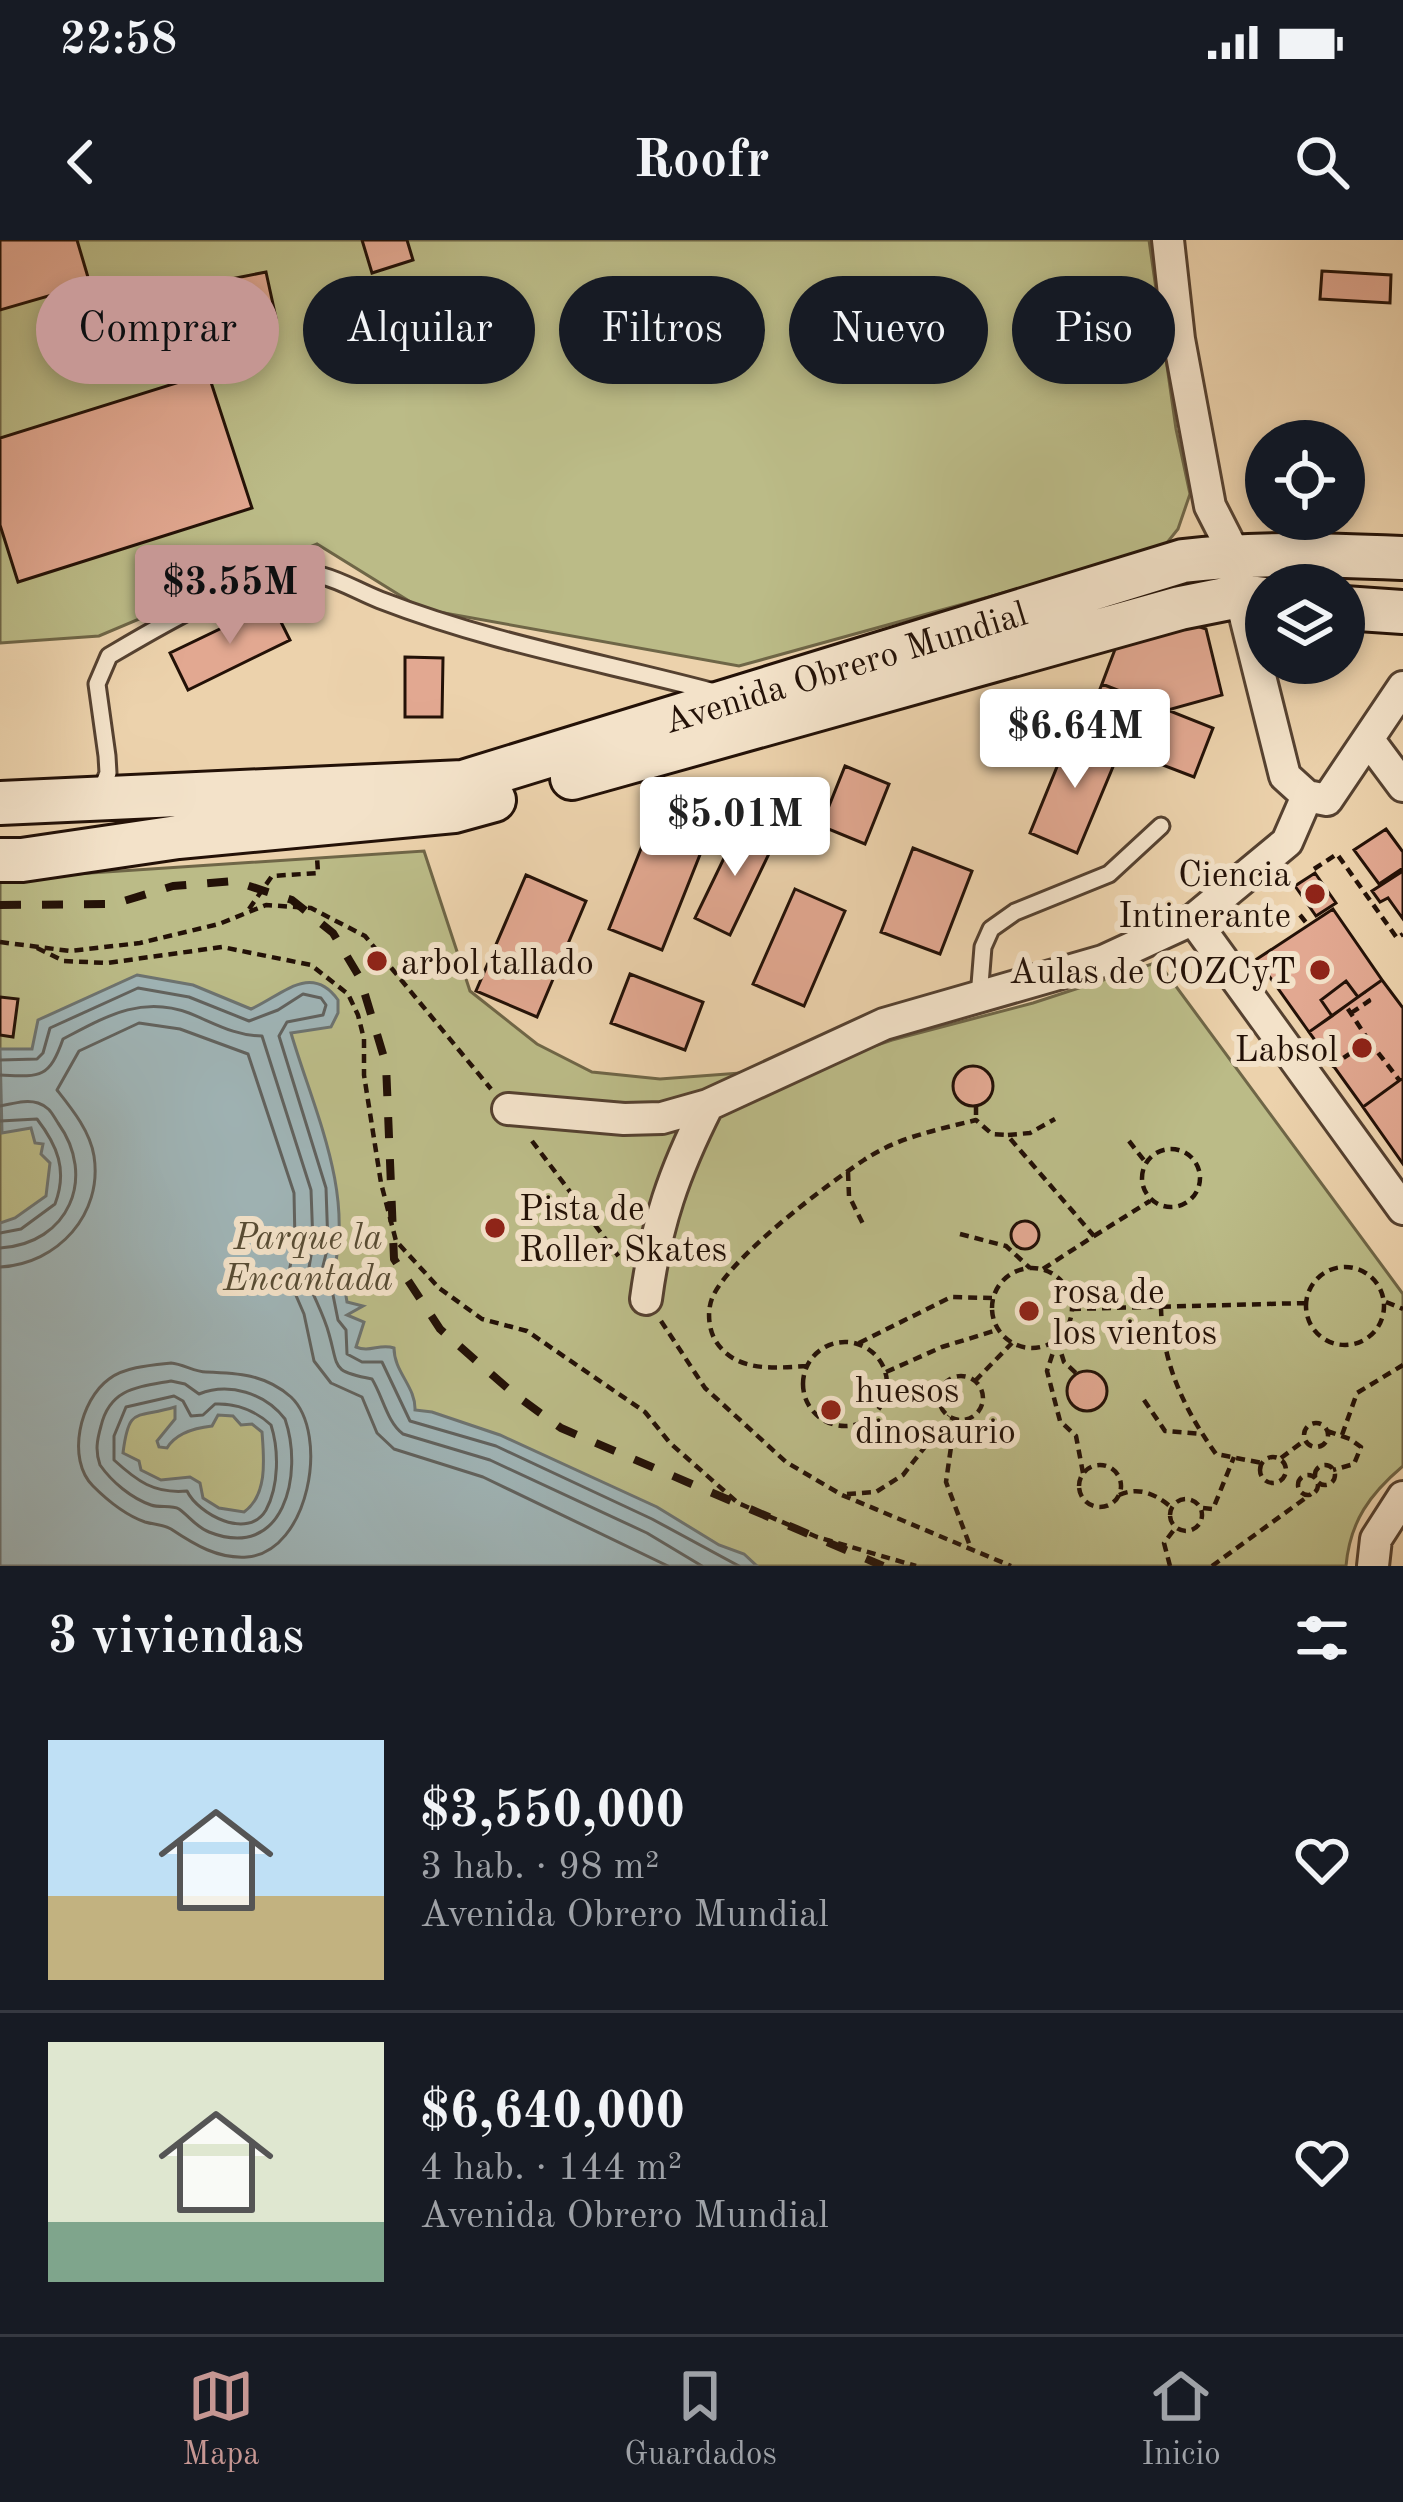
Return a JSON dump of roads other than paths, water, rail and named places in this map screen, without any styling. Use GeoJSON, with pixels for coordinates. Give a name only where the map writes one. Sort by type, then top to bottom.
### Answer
{"type":"FeatureCollection","features":[{"type":"Feature","properties":{"kind":"main road","name":"Avenida Obrero Mundial"},"geometry":{"type":"LineString","coordinates":[[1365,564],[1403,558]]}},
{"type":"Feature","properties":{"kind":"main road","name":"Avenida Obrero Mundial"},"geometry":{"type":"LineString","coordinates":[[0,803],[463,782],[1183,561],[1245,583]]}},
{"type":"Feature","properties":{"kind":"main road","name":"Avenida Obrero Mundial"},"geometry":{"type":"LineString","coordinates":[[0,860],[178,837],[454,812],[1180,608],[1245,585]]}},
{"type":"Feature","properties":{"kind":"main road"},"geometry":{"type":"LineString","coordinates":[[1365,609],[1403,612]]}},
{"type":"Feature","properties":{"kind":"street"},"geometry":{"type":"LineString","coordinates":[[1168,240],[1179,339],[1210,506],[1245,580]]}},
{"type":"Feature","properties":{"kind":"street"},"geometry":{"type":"LineString","coordinates":[[1267,684],[1285,776],[1307,796],[1328,800],[1403,687]]}},
{"type":"Feature","properties":{"kind":"street"},"geometry":{"type":"LineString","coordinates":[[1369,739],[1403,786]]}},
{"type":"Feature","properties":{"kind":"street"},"geometry":{"type":"LineString","coordinates":[[508,1109],[662,1118],[708,1105],[884,1024],[1103,961],[1196,923],[1287,842],[1307,796]]}},
{"type":"Feature","properties":{"kind":"street"},"geometry":{"type":"LineString","coordinates":[[1196,923],[1403,1209]]}},
{"type":"Feature","properties":{"kind":"street"},"geometry":{"type":"LineString","coordinates":[[646,1299],[654,1237],[667,1194],[708,1105]]}},
{"type":"Feature","properties":{"kind":"street"},"geometry":{"type":"LineString","coordinates":[[1373,1566],[1376,1539],[1403,1497]]}},
{"type":"Feature","properties":{"kind":"lane"},"geometry":{"type":"LineString","coordinates":[[98,800],[108,773],[98,684],[109,656],[226,596],[286,575],[326,574],[424,617],[527,649],[739,698]]}},
{"type":"Feature","properties":{"kind":"lane"},"geometry":{"type":"LineString","coordinates":[[979,997],[983,946],[992,929],[1015,912],[1109,874],[1161,826]]}},
{"type":"Feature","properties":{"kind":"water"},"geometry":{"type":"Polygon","coordinates":[[[137,975],[193,985],[251,1009],[296,985],[328,989],[338,1000],[331,1027],[291,1033],[335,1183],[339,1213],[333,1274],[344,1284],[347,1302],[363,1306],[347,1315],[364,1322],[356,1347],[394,1348],[415,1410],[500,1435],[657,1507],[719,1545],[744,1554],[757,1566],[0,1566],[0,1223],[46,1196],[50,1163],[41,1154],[43,1144],[35,1143],[31,1128],[2,1133],[0,1049],[32,1049],[38,1020],[137,975]],[[175,1407],[137,1416],[128,1427],[123,1453],[161,1480],[190,1477],[200,1483],[203,1498],[219,1508],[244,1512],[261,1486],[262,1432],[252,1424],[241,1425],[233,1416],[218,1415],[212,1426],[186,1432],[167,1448],[159,1447],[157,1441],[175,1419],[175,1407]]]}},
{"type":"Feature","properties":{"kind":"railway"},"geometry":{"type":"LineString","coordinates":[[0,905],[114,904],[173,886],[234,881],[292,900],[333,933],[360,978],[386,1064],[394,1259],[440,1329],[561,1428],[883,1566]]}},
{"type":"Feature","properties":{"kind":"place","name":"Ciencia Intinerante"},"geometry":{"type":"Point","coordinates":[1315,894]}},
{"type":"Feature","properties":{"kind":"place","name":"arbol tallado"},"geometry":{"type":"Point","coordinates":[377,961]}},
{"type":"Feature","properties":{"kind":"place","name":"Aulas de COZCyT"},"geometry":{"type":"Point","coordinates":[1320,970]}},
{"type":"Feature","properties":{"kind":"place","name":"Labsol"},"geometry":{"type":"Point","coordinates":[1362,1048]}},
{"type":"Feature","properties":{"kind":"place","name":"Pista de Roller Skates"},"geometry":{"type":"Point","coordinates":[495,1228]}},
{"type":"Feature","properties":{"kind":"place","name":"rosa de los vientos"},"geometry":{"type":"Point","coordinates":[1029,1311]}},
{"type":"Feature","properties":{"kind":"place","name":"huesos dinosaurio"},"geometry":{"type":"Point","coordinates":[831,1410]}},
{"type":"Feature","properties":{"kind":"park label","name":"Parque la Encantada"},"geometry":{"type":"Point","coordinates":[308,1256]}}]}
